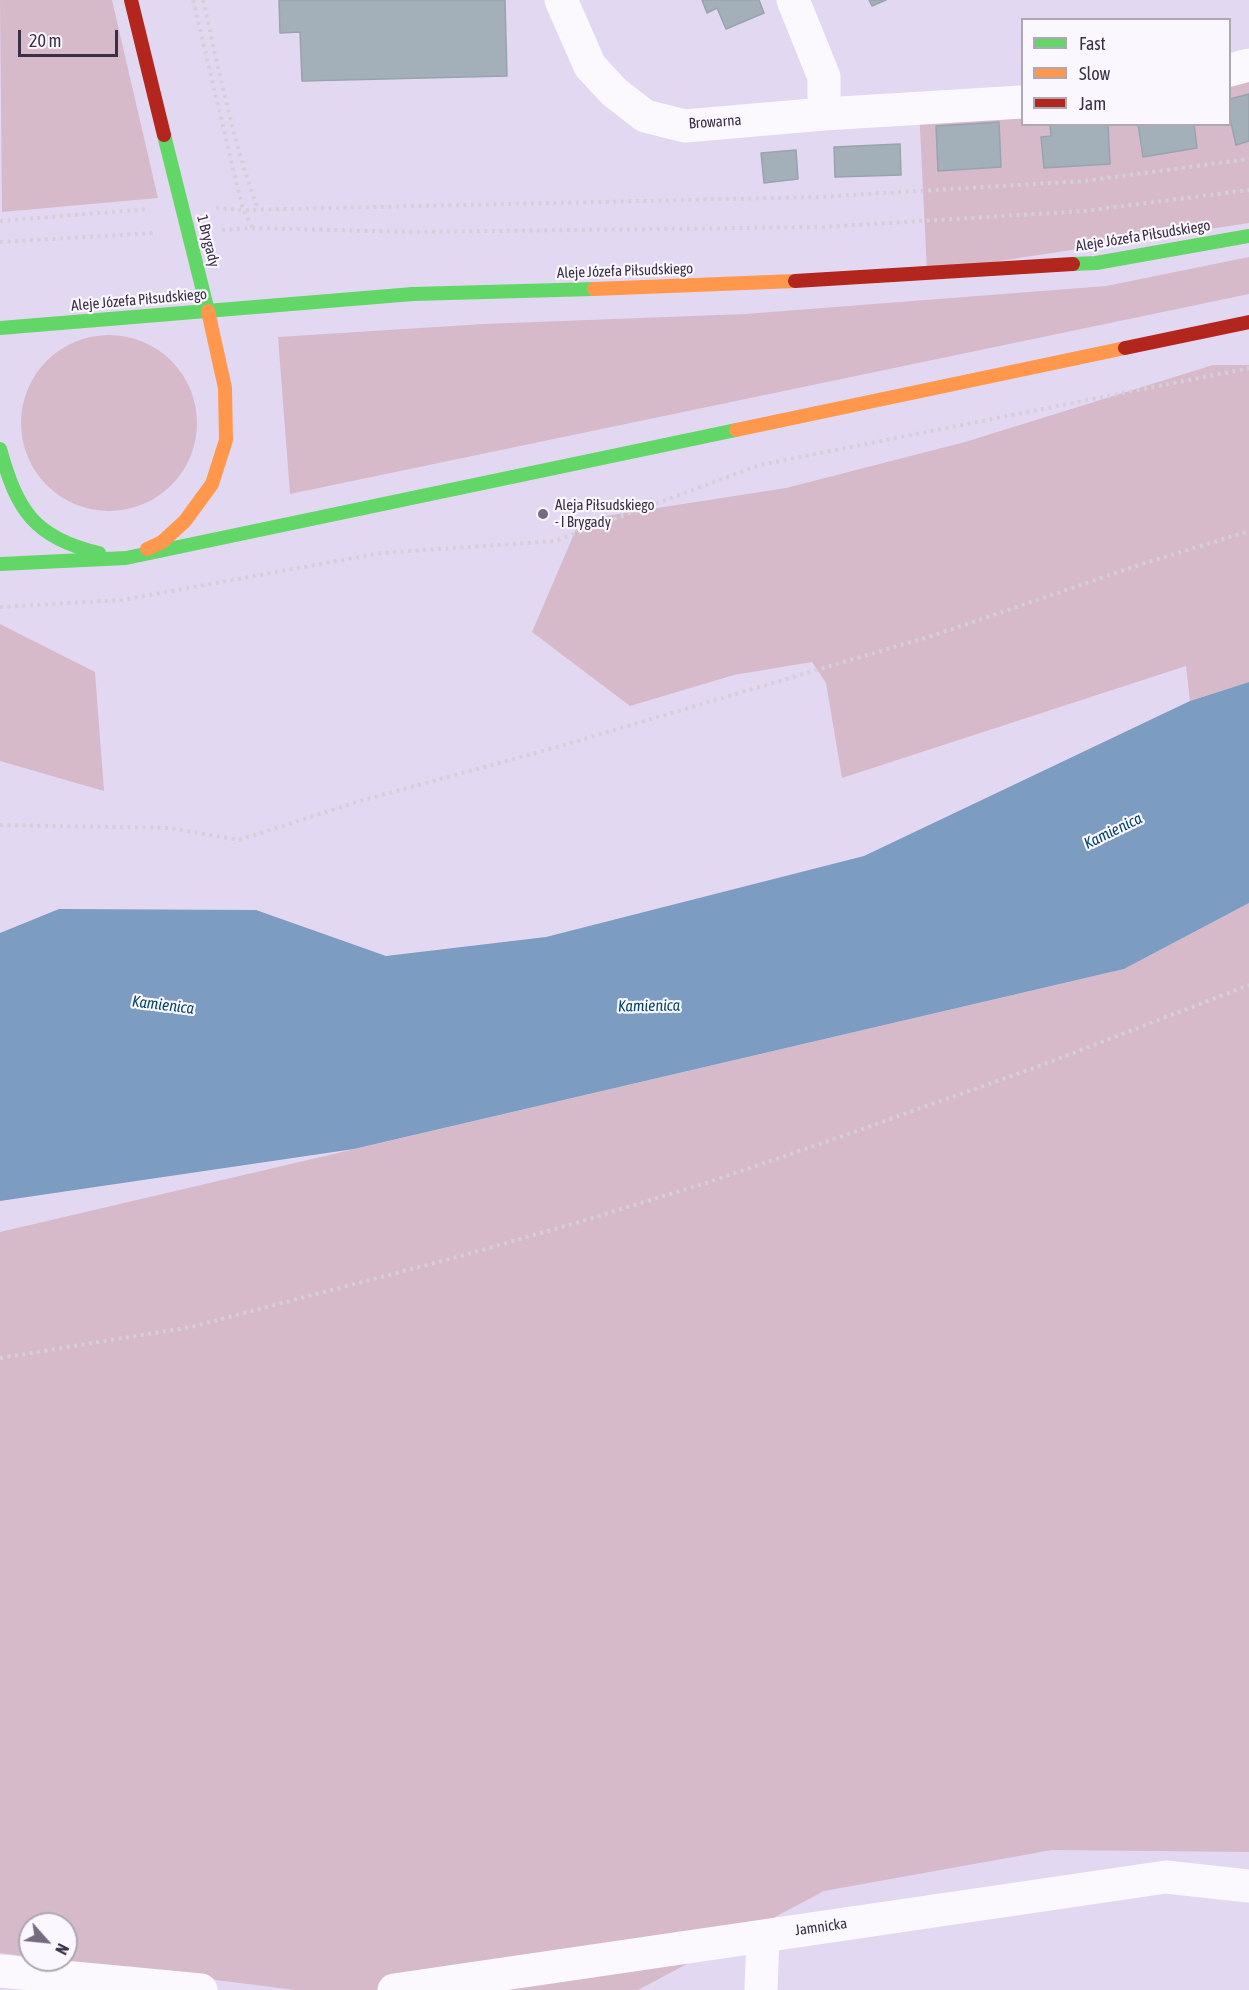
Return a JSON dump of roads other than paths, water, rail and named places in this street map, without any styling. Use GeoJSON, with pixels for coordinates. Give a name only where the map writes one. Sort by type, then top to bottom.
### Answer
{"type":"FeatureCollection","features":[{"type":"Feature","properties":{"kind":"main road","name":"1 Brygady"},"geometry":{"type":"LineString","coordinates":[[126,558],[162,542],[185,521],[212,484],[226,440],[225,388],[215,338],[131,0]]}},
{"type":"Feature","properties":{"kind":"main road","name":"Aleje Józefa Piłsudskiego"},"geometry":{"type":"LineString","coordinates":[[0,328],[413,294],[743,284],[1096,263],[1249,236]]}},
{"type":"Feature","properties":{"kind":"main road"},"geometry":{"type":"LineString","coordinates":[[0,564],[126,558],[1249,322]]}},
{"type":"Feature","properties":{"kind":"main road"},"geometry":{"type":"LineString","coordinates":[[0,449],[8,476],[27,513],[45,532],[83,550],[126,558]]}},
{"type":"Feature","properties":{"kind":"street","name":"Browarna"},"geometry":{"type":"LineString","coordinates":[[561,0],[590,66],[614,92],[645,116],[685,126],[824,114],[1021,102]]}},
{"type":"Feature","properties":{"kind":"street"},"geometry":{"type":"LineString","coordinates":[[793,0],[824,77],[824,114]]}},
{"type":"Feature","properties":{"kind":"street"},"geometry":{"type":"LineString","coordinates":[[1231,70],[1249,65]]}},
{"type":"Feature","properties":{"kind":"street","name":"Jamnicka"},"geometry":{"type":"LineString","coordinates":[[394,1990],[1166,1876],[1249,1886]]}},
{"type":"Feature","properties":{"kind":"street"},"geometry":{"type":"LineString","coordinates":[[761,1990],[763,1936]]}},
{"type":"Feature","properties":{"kind":"street"},"geometry":{"type":"LineString","coordinates":[[0,1971],[201,1990]]}},
{"type":"Feature","properties":{"kind":"water","name":"Kamienica"},"geometry":{"type":"Polygon","coordinates":[[[1249,682],[1249,903],[1124,969],[354,1149],[0,1201],[0,933],[59,909],[256,910],[386,956],[546,937],[864,856],[1190,701],[1249,682]]]}},
{"type":"Feature","properties":{"kind":"place","name":"Aleja Piłsudskiego - I Brygady"},"geometry":{"type":"Point","coordinates":[543,514]}}]}
